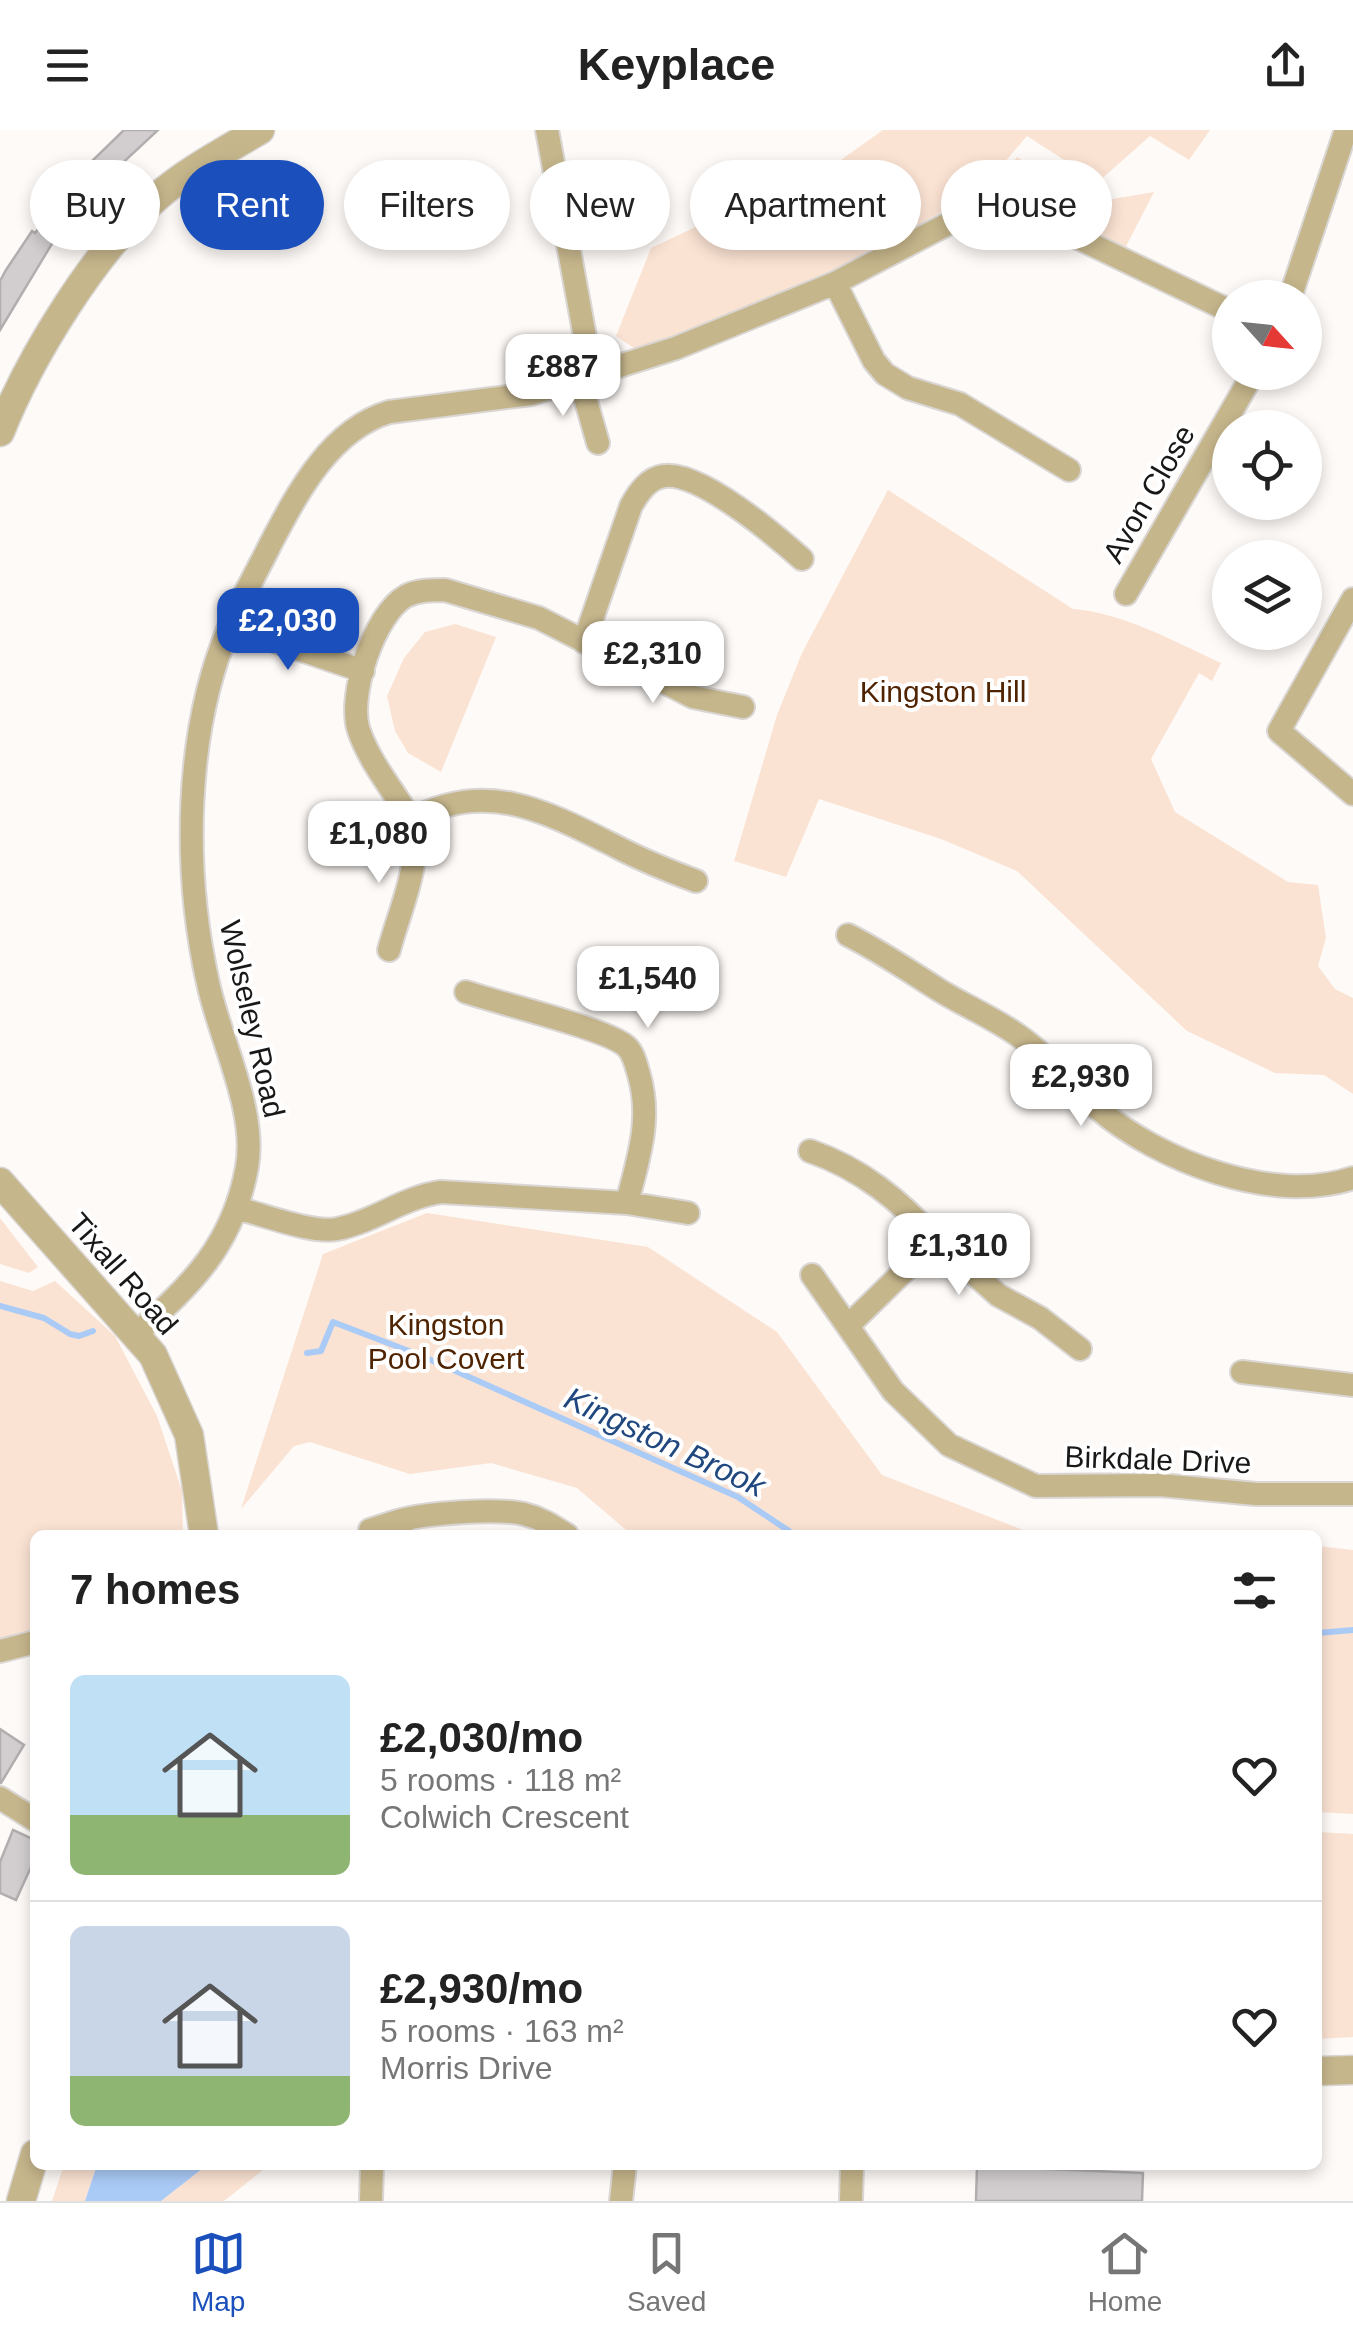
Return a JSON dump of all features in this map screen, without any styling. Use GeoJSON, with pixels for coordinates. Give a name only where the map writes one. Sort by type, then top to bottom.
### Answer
{"type":"FeatureCollection","features":[{"type":"Feature","properties":{"kind":"street"},"geometry":{"type":"LineString","coordinates":[[0,432],[46,342],[116,240],[156,198],[205,162],[260,130]]}},
{"type":"Feature","properties":{"kind":"street"},"geometry":{"type":"LineString","coordinates":[[546,130],[598,443]]}},
{"type":"Feature","properties":{"kind":"street"},"geometry":{"type":"LineString","coordinates":[[1296,280],[1346,130]]}},
{"type":"Feature","properties":{"kind":"street","name":"Wolseley Road"},"geometry":{"type":"LineString","coordinates":[[136,1334],[187,1289],[204,1268],[236,1208],[247,1168],[248,1128],[208,985],[191,872],[190,818],[202,727],[230,626],[307,480],[340,440],[356,426],[389,412],[531,394],[676,348],[835,284],[986,204],[1026,213],[1212,303]]}},
{"type":"Feature","properties":{"kind":"street"},"geometry":{"type":"LineString","coordinates":[[835,284],[874,361],[885,374],[908,388],[960,404],[1069,470]]}},
{"type":"Feature","properties":{"kind":"street","name":"Avon Close"},"geometry":{"type":"LineString","coordinates":[[1126,594],[1244,390]]}},
{"type":"Feature","properties":{"kind":"street"},"geometry":{"type":"LineString","coordinates":[[584,642],[631,506],[640,489],[656,478],[680,477],[697,484],[764,526],[802,559]]}},
{"type":"Feature","properties":{"kind":"street"},"geometry":{"type":"LineString","coordinates":[[389,950],[415,850],[411,820],[359,731],[354,708],[380,624],[404,598],[429,590],[466,595],[539,618],[693,696],[743,707]]}},
{"type":"Feature","properties":{"kind":"street"},"geometry":{"type":"LineString","coordinates":[[1353,599],[1279,732],[1353,794]]}},
{"type":"Feature","properties":{"kind":"street"},"geometry":{"type":"LineString","coordinates":[[230,626],[363,671]]}},
{"type":"Feature","properties":{"kind":"street"},"geometry":{"type":"LineString","coordinates":[[411,820],[451,802],[505,802],[554,816],[696,881]]}},
{"type":"Feature","properties":{"kind":"street"},"geometry":{"type":"LineString","coordinates":[[848,935],[1020,1036],[1097,1108],[1139,1139],[1167,1153],[1243,1180],[1320,1186],[1353,1178]]}},
{"type":"Feature","properties":{"kind":"street"},"geometry":{"type":"LineString","coordinates":[[466,992],[594,1031],[631,1051],[644,1091],[646,1117],[627,1204]]}},
{"type":"Feature","properties":{"kind":"street"},"geometry":{"type":"LineString","coordinates":[[810,1152],[835,1160],[876,1184],[998,1295],[1040,1318],[1080,1348]]}},
{"type":"Feature","properties":{"kind":"street","name":"Tixall Road"},"geometry":{"type":"LineString","coordinates":[[0,1182],[153,1355],[190,1435],[203,1530]]}},
{"type":"Feature","properties":{"kind":"street"},"geometry":{"type":"LineString","coordinates":[[236,1208],[329,1230],[420,1194],[441,1192],[627,1204],[688,1213]]}},
{"type":"Feature","properties":{"kind":"street"},"geometry":{"type":"LineString","coordinates":[[849,1325],[936,1240]]}},
{"type":"Feature","properties":{"kind":"street","name":"Birkdale Drive"},"geometry":{"type":"LineString","coordinates":[[812,1274],[894,1392],[949,1444],[1036,1486],[1160,1485],[1256,1494],[1353,1494]]}},
{"type":"Feature","properties":{"kind":"street"},"geometry":{"type":"LineString","coordinates":[[1242,1372],[1353,1386]]}},
{"type":"Feature","properties":{"kind":"street"},"geometry":{"type":"LineString","coordinates":[[370,1530],[400,1528],[413,1516],[522,1514],[544,1520],[559,1530]]}},
{"type":"Feature","properties":{"kind":"street"},"geometry":{"type":"LineString","coordinates":[[0,1651],[30,1643]]}},
{"type":"Feature","properties":{"kind":"street"},"geometry":{"type":"LineString","coordinates":[[0,1798],[30,1817]]}},
{"type":"Feature","properties":{"kind":"street"},"geometry":{"type":"LineString","coordinates":[[1322,2070],[1353,2070]]}},
{"type":"Feature","properties":{"kind":"street"},"geometry":{"type":"LineString","coordinates":[[21,2201],[30,2170]]}},
{"type":"Feature","properties":{"kind":"street"},"geometry":{"type":"LineString","coordinates":[[371,2201],[372,2170]]}},
{"type":"Feature","properties":{"kind":"street"},"geometry":{"type":"LineString","coordinates":[[621,2201],[624,2170]]}},
{"type":"Feature","properties":{"kind":"street"},"geometry":{"type":"LineString","coordinates":[[851,2201],[852,2170]]}},
{"type":"Feature","properties":{"kind":"green space"},"geometry":{"type":"Polygon","coordinates":[[[883,130],[1210,130],[1189,160],[1150,136],[1112,170],[1112,160],[1064,160],[1027,136],[1007,160],[941,160],[941,212],[921,223],[921,160],[841,160],[883,130]]]}},
{"type":"Feature","properties":{"kind":"green space"},"geometry":{"type":"Polygon","coordinates":[[[1154,192],[1123,252],[1112,247],[1112,199],[1154,192]]]}},
{"type":"Feature","properties":{"kind":"green space"},"geometry":{"type":"Polygon","coordinates":[[[690,230],[690,250],[874,250],[833,273],[641,353],[616,336],[650,250],[670,250],[670,239],[690,230]]]}},
{"type":"Feature","properties":{"kind":"green space","name":"Kingston Hill"},"geometry":{"type":"Polygon","coordinates":[[[888,490],[1073,609],[1130,622],[1221,663],[1212,681],[1199,673],[1151,759],[1175,812],[1288,882],[1318,885],[1326,938],[1318,966],[1335,989],[1353,998],[1353,1094],[1324,1075],[1275,1073],[1187,1031],[1017,871],[941,839],[819,799],[786,877],[734,861],[777,715],[802,653],[888,490]]]}},
{"type":"Feature","properties":{"kind":"green space"},"geometry":{"type":"Polygon","coordinates":[[[455,624],[496,637],[441,772],[408,753],[395,731],[387,696],[404,658],[425,632],[455,624]]]}},
{"type":"Feature","properties":{"kind":"green space","name":"Kingston Pool Covert"},"geometry":{"type":"Polygon","coordinates":[[[427,1213],[648,1247],[777,1332],[882,1475],[1023,1530],[626,1530],[577,1488],[491,1463],[410,1474],[310,1442],[294,1446],[241,1509],[323,1254],[427,1213]]]}},
{"type":"Feature","properties":{"kind":"green space"},"geometry":{"type":"Polygon","coordinates":[[[0,1218],[38,1267],[29,1273],[0,1264],[0,1218]]]}},
{"type":"Feature","properties":{"kind":"green space"},"geometry":{"type":"Polygon","coordinates":[[[0,1281],[33,1291],[55,1281],[115,1336],[157,1416],[182,1491],[183,1530],[30,1530],[30,1636],[0,1643],[0,1281]]]}},
{"type":"Feature","properties":{"kind":"green space"},"geometry":{"type":"Polygon","coordinates":[[[1322,1546],[1353,1550],[1353,1814],[1322,1812],[1322,1546]]]}},
{"type":"Feature","properties":{"kind":"green space"},"geometry":{"type":"Polygon","coordinates":[[[1322,1832],[1353,1834],[1353,2037],[1322,2039],[1322,1832]]]}},
{"type":"Feature","properties":{"kind":"green space"},"geometry":{"type":"Polygon","coordinates":[[[62,2170],[95,2170],[85,2201],[52,2201],[62,2170]]]}},
{"type":"Feature","properties":{"kind":"green space"},"geometry":{"type":"Polygon","coordinates":[[[201,2170],[263,2170],[224,2201],[161,2201],[201,2170]]]}},
{"type":"Feature","properties":{"kind":"water"},"geometry":{"type":"Polygon","coordinates":[[[95,2170],[201,2170],[161,2201],[85,2201],[95,2170]]]}},
{"type":"Feature","properties":{"kind":"building"},"geometry":{"type":"Polygon","coordinates":[[[124,130],[158,130],[126,160],[93,160],[124,130]]]}},
{"type":"Feature","properties":{"kind":"building"},"geometry":{"type":"Polygon","coordinates":[[[30,234],[30,250],[48,250],[0,330],[0,281],[30,234]]]}},
{"type":"Feature","properties":{"kind":"building"},"geometry":{"type":"Polygon","coordinates":[[[0,1729],[24,1745],[1,1783],[0,1783],[0,1729]]]}},
{"type":"Feature","properties":{"kind":"building"},"geometry":{"type":"Polygon","coordinates":[[[13,1830],[30,1838],[30,1869],[16,1900],[0,1893],[0,1862],[13,1830]]]}},
{"type":"Feature","properties":{"kind":"building"},"geometry":{"type":"Polygon","coordinates":[[[977,2170],[1143,2173],[1142,2201],[976,2201],[977,2170]]]}},
{"type":"Feature","properties":{"kind":"waterway","name":"Kingston Brook"},"geometry":{"type":"LineString","coordinates":[[0,1306],[44,1318],[70,1334],[79,1336],[93,1331]]}},
{"type":"Feature","properties":{"kind":"waterway","name":"Kingston Brook"},"geometry":{"type":"LineString","coordinates":[[307,1353],[321,1351],[333,1322],[422,1356],[738,1497],[788,1530]]}},
{"type":"Feature","properties":{"kind":"waterway","name":"Kingston Brook"},"geometry":{"type":"LineString","coordinates":[[1322,1633],[1353,1630]]}}]}
